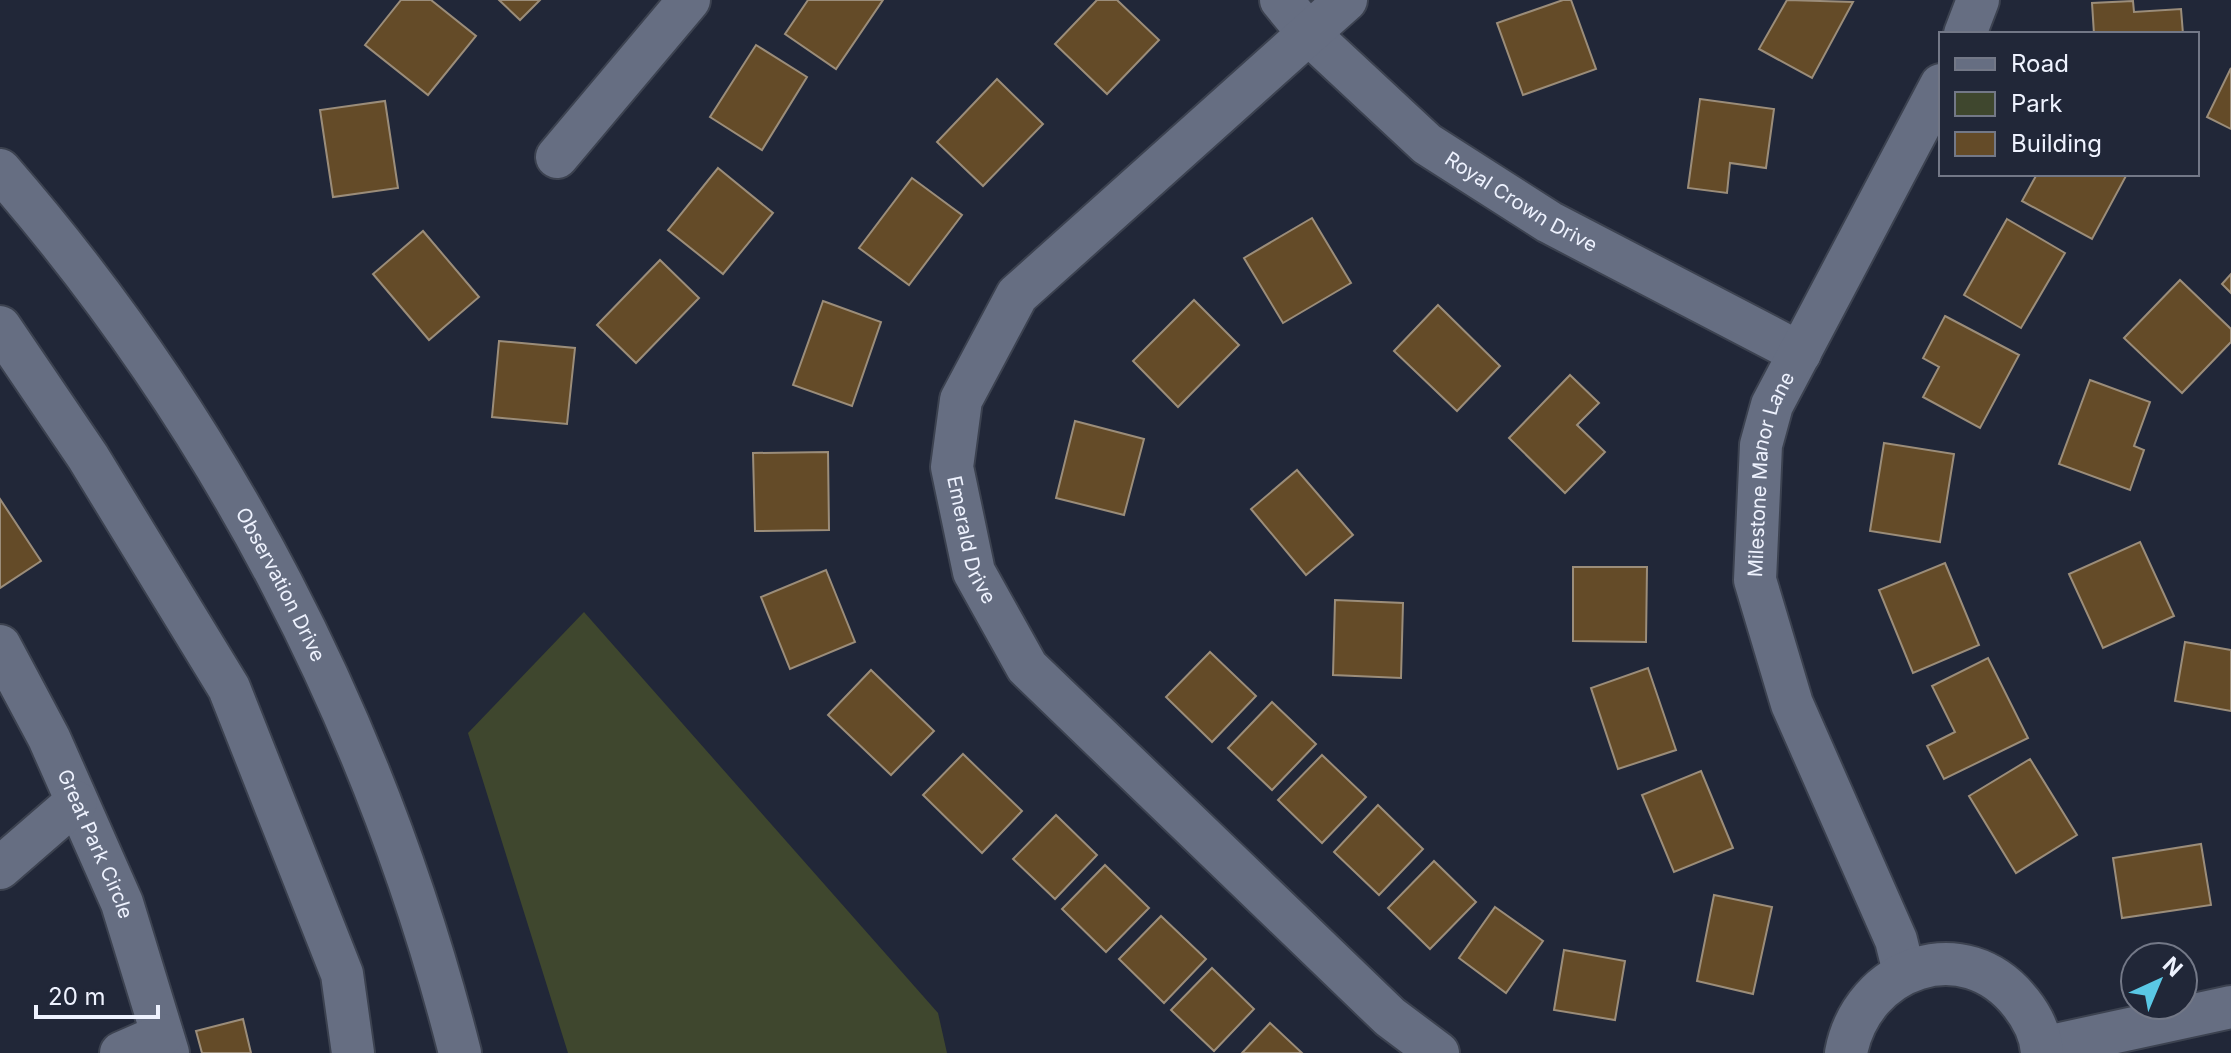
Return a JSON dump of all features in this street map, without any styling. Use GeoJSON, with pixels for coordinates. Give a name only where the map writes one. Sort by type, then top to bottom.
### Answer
{"type":"FeatureCollection","features":[{"type":"Feature","properties":{"kind":"street"},"geometry":{"type":"LineString","coordinates":[[557,157],[689,0]]}},
{"type":"Feature","properties":{"kind":"street","name":"Royal Crown Drive"},"geometry":{"type":"LineString","coordinates":[[1281,0],[1309,34],[1427,144],[1549,222],[1800,353]]}},
{"type":"Feature","properties":{"kind":"street","name":"Emerald Drive"},"geometry":{"type":"LineString","coordinates":[[1346,0],[1017,295],[961,400],[952,467],[974,572],[1027,667],[1390,1017],[1438,1053]]}},
{"type":"Feature","properties":{"kind":"street"},"geometry":{"type":"LineString","coordinates":[[1966,32],[1978,0]]}},
{"type":"Feature","properties":{"kind":"street","name":"Milestone Manor Lane"},"geometry":{"type":"LineString","coordinates":[[1904,972],[1896,940],[1792,704],[1755,580],[1761,445],[1772,405],[1939,89]]}},
{"type":"Feature","properties":{"kind":"street","name":"Observation Drive"},"geometry":{"type":"LineString","coordinates":[[0,170],[91,285],[167,393],[238,503],[296,605],[339,699],[392,829],[434,951],[460,1053]]}},
{"type":"Feature","properties":{"kind":"street"},"geometry":{"type":"LineString","coordinates":[[0,327],[88,457],[229,688],[342,974],[353,1053]]}},
{"type":"Feature","properties":{"kind":"street","name":"Great Park Circle"},"geometry":{"type":"LineString","coordinates":[[0,646],[49,738],[122,903],[165,1044]]}},
{"type":"Feature","properties":{"kind":"street"},"geometry":{"type":"LineString","coordinates":[[0,868],[76,802]]}},
{"type":"Feature","properties":{"kind":"street"},"geometry":{"type":"LineString","coordinates":[[1846,1053],[1856,1018],[1876,990],[1904,972],[1937,963],[1981,971],[2010,989],[2031,1016],[2042,1051],[2231,1007]]}},
{"type":"Feature","properties":{"kind":"street"},"geometry":{"type":"LineString","coordinates":[[121,1053],[165,1044]]}},
{"type":"Feature","properties":{"kind":"green space"},"geometry":{"type":"Polygon","coordinates":[[[584,612],[938,1013],[947,1053],[568,1053],[468,733],[584,612]]]}},
{"type":"Feature","properties":{"kind":"building"},"geometry":{"type":"Polygon","coordinates":[[[401,0],[431,0],[476,36],[428,95],[365,45],[401,0]]]}},
{"type":"Feature","properties":{"kind":"building"},"geometry":{"type":"Polygon","coordinates":[[[499,0],[540,0],[520,20],[499,0]]]}},
{"type":"Feature","properties":{"kind":"building"},"geometry":{"type":"Polygon","coordinates":[[[808,0],[883,0],[836,69],[785,34],[808,0]]]}},
{"type":"Feature","properties":{"kind":"building"},"geometry":{"type":"Polygon","coordinates":[[[1097,0],[1117,0],[1159,40],[1107,94],[1055,44],[1097,0]]]}},
{"type":"Feature","properties":{"kind":"building"},"geometry":{"type":"Polygon","coordinates":[[[1571,0],[1596,69],[1523,95],[1497,23],[1571,0]]]}},
{"type":"Feature","properties":{"kind":"building"},"geometry":{"type":"Polygon","coordinates":[[[1787,0],[1853,2],[1812,78],[1759,49],[1787,0]]]}},
{"type":"Feature","properties":{"kind":"building"},"geometry":{"type":"Polygon","coordinates":[[[2133,1],[2134,12],[2181,9],[2183,32],[2094,32],[2092,3],[2133,1]]]}},
{"type":"Feature","properties":{"kind":"building"},"geometry":{"type":"Polygon","coordinates":[[[756,45],[807,77],[762,150],[710,117],[756,45]]]}},
{"type":"Feature","properties":{"kind":"building"},"geometry":{"type":"Polygon","coordinates":[[[2231,68],[2231,129],[2207,117],[2231,68]]]}},
{"type":"Feature","properties":{"kind":"building"},"geometry":{"type":"Polygon","coordinates":[[[997,79],[1043,124],[983,186],[937,142],[997,79]]]}},
{"type":"Feature","properties":{"kind":"building"},"geometry":{"type":"Polygon","coordinates":[[[1700,99],[1774,109],[1766,168],[1730,163],[1727,193],[1688,188],[1700,99]]]}},
{"type":"Feature","properties":{"kind":"building"},"geometry":{"type":"Polygon","coordinates":[[[385,101],[398,188],[333,197],[320,110],[385,101]]]}},
{"type":"Feature","properties":{"kind":"building"},"geometry":{"type":"Polygon","coordinates":[[[718,168],[773,213],[723,274],[668,230],[718,168]]]}},
{"type":"Feature","properties":{"kind":"building"},"geometry":{"type":"Polygon","coordinates":[[[2036,176],[2126,176],[2092,239],[2022,201],[2036,176]]]}},
{"type":"Feature","properties":{"kind":"building"},"geometry":{"type":"Polygon","coordinates":[[[912,178],[962,215],[909,285],[859,248],[912,178]]]}},
{"type":"Feature","properties":{"kind":"building"},"geometry":{"type":"Polygon","coordinates":[[[1312,218],[1351,283],[1283,323],[1244,258],[1312,218]]]}},
{"type":"Feature","properties":{"kind":"building"},"geometry":{"type":"Polygon","coordinates":[[[2007,219],[2065,253],[2021,328],[1964,295],[2007,219]]]}},
{"type":"Feature","properties":{"kind":"building"},"geometry":{"type":"Polygon","coordinates":[[[423,231],[479,297],[429,340],[373,274],[423,231]]]}},
{"type":"Feature","properties":{"kind":"building"},"geometry":{"type":"Polygon","coordinates":[[[660,260],[699,298],[636,363],[597,325],[660,260]]]}},
{"type":"Feature","properties":{"kind":"building"},"geometry":{"type":"Polygon","coordinates":[[[2231,274],[2231,293],[2222,284],[2231,274]]]}},
{"type":"Feature","properties":{"kind":"building"},"geometry":{"type":"Polygon","coordinates":[[[2180,280],[2231,329],[2231,342],[2182,393],[2124,338],[2180,280]]]}},
{"type":"Feature","properties":{"kind":"building"},"geometry":{"type":"Polygon","coordinates":[[[1194,300],[1239,345],[1178,407],[1133,361],[1194,300]]]}},
{"type":"Feature","properties":{"kind":"building"},"geometry":{"type":"Polygon","coordinates":[[[823,301],[881,322],[852,406],[793,385],[823,301]]]}},
{"type":"Feature","properties":{"kind":"building"},"geometry":{"type":"Polygon","coordinates":[[[1438,305],[1500,366],[1457,411],[1394,351],[1438,305]]]}},
{"type":"Feature","properties":{"kind":"building"},"geometry":{"type":"Polygon","coordinates":[[[1945,316],[2019,355],[1980,428],[1923,397],[1939,367],[1923,358],[1945,316]]]}},
{"type":"Feature","properties":{"kind":"building"},"geometry":{"type":"Polygon","coordinates":[[[499,341],[575,348],[567,424],[492,417],[499,341]]]}},
{"type":"Feature","properties":{"kind":"building"},"geometry":{"type":"Polygon","coordinates":[[[1570,375],[1599,403],[1577,425],[1605,452],[1565,493],[1509,438],[1570,375]]]}},
{"type":"Feature","properties":{"kind":"building"},"geometry":{"type":"Polygon","coordinates":[[[2090,380],[2150,402],[2134,446],[2144,450],[2130,490],[2059,464],[2090,380]]]}},
{"type":"Feature","properties":{"kind":"building"},"geometry":{"type":"Polygon","coordinates":[[[1075,421],[1144,439],[1124,515],[1056,498],[1075,421]]]}},
{"type":"Feature","properties":{"kind":"building"},"geometry":{"type":"Polygon","coordinates":[[[1884,443],[1954,454],[1940,542],[1870,531],[1884,443]]]}},
{"type":"Feature","properties":{"kind":"building"},"geometry":{"type":"Polygon","coordinates":[[[828,452],[829,530],[755,531],[753,453],[828,452]]]}},
{"type":"Feature","properties":{"kind":"building"},"geometry":{"type":"Polygon","coordinates":[[[1297,470],[1353,535],[1306,575],[1251,509],[1297,470]]]}},
{"type":"Feature","properties":{"kind":"building"},"geometry":{"type":"Polygon","coordinates":[[[0,499],[41,561],[0,588],[0,499]]]}},
{"type":"Feature","properties":{"kind":"building"},"geometry":{"type":"Polygon","coordinates":[[[2140,542],[2174,616],[2103,648],[2069,574],[2140,542]]]}},
{"type":"Feature","properties":{"kind":"building"},"geometry":{"type":"Polygon","coordinates":[[[1945,563],[1979,645],[1913,673],[1879,590],[1945,563]]]}},
{"type":"Feature","properties":{"kind":"building"},"geometry":{"type":"Polygon","coordinates":[[[1573,567],[1647,567],[1646,642],[1573,641],[1573,567]]]}},
{"type":"Feature","properties":{"kind":"building"},"geometry":{"type":"Polygon","coordinates":[[[826,570],[855,642],[790,669],[761,597],[826,570]]]}},
{"type":"Feature","properties":{"kind":"building"},"geometry":{"type":"Polygon","coordinates":[[[1335,600],[1403,603],[1401,678],[1333,675],[1335,600]]]}},
{"type":"Feature","properties":{"kind":"building"},"geometry":{"type":"Polygon","coordinates":[[[2185,642],[2231,650],[2231,711],[2175,701],[2185,642]]]}},
{"type":"Feature","properties":{"kind":"building"},"geometry":{"type":"Polygon","coordinates":[[[1210,652],[1256,696],[1212,742],[1166,697],[1210,652]]]}},
{"type":"Feature","properties":{"kind":"building"},"geometry":{"type":"Polygon","coordinates":[[[1988,658],[2028,738],[1944,779],[1927,746],[1955,732],[1932,686],[1988,658]]]}},
{"type":"Feature","properties":{"kind":"building"},"geometry":{"type":"Polygon","coordinates":[[[1648,668],[1676,750],[1618,769],[1591,688],[1648,668]]]}},
{"type":"Feature","properties":{"kind":"building"},"geometry":{"type":"Polygon","coordinates":[[[871,670],[934,731],[891,775],[828,715],[871,670]]]}},
{"type":"Feature","properties":{"kind":"building"},"geometry":{"type":"Polygon","coordinates":[[[1272,702],[1316,744],[1272,790],[1228,748],[1272,702]]]}},
{"type":"Feature","properties":{"kind":"building"},"geometry":{"type":"Polygon","coordinates":[[[963,754],[1022,811],[982,853],[923,795],[963,754]]]}},
{"type":"Feature","properties":{"kind":"building"},"geometry":{"type":"Polygon","coordinates":[[[1322,755],[1366,797],[1322,843],[1278,800],[1322,755]]]}},
{"type":"Feature","properties":{"kind":"building"},"geometry":{"type":"Polygon","coordinates":[[[2030,759],[2077,835],[2016,873],[1969,796],[2030,759]]]}},
{"type":"Feature","properties":{"kind":"building"},"geometry":{"type":"Polygon","coordinates":[[[1701,771],[1733,848],[1674,872],[1642,795],[1701,771]]]}},
{"type":"Feature","properties":{"kind":"building"},"geometry":{"type":"Polygon","coordinates":[[[1378,805],[1423,849],[1379,895],[1334,852],[1378,805]]]}},
{"type":"Feature","properties":{"kind":"building"},"geometry":{"type":"Polygon","coordinates":[[[1056,815],[1097,855],[1055,899],[1013,859],[1056,815]]]}},
{"type":"Feature","properties":{"kind":"building"},"geometry":{"type":"Polygon","coordinates":[[[2201,844],[2211,905],[2122,918],[2113,858],[2201,844]]]}},
{"type":"Feature","properties":{"kind":"building"},"geometry":{"type":"Polygon","coordinates":[[[1434,861],[1476,902],[1430,949],[1388,908],[1434,861]]]}},
{"type":"Feature","properties":{"kind":"building"},"geometry":{"type":"Polygon","coordinates":[[[1105,865],[1149,908],[1106,952],[1062,909],[1105,865]]]}},
{"type":"Feature","properties":{"kind":"building"},"geometry":{"type":"Polygon","coordinates":[[[1714,895],[1772,907],[1753,994],[1697,981],[1714,895]]]}},
{"type":"Feature","properties":{"kind":"building"},"geometry":{"type":"Polygon","coordinates":[[[1495,907],[1543,941],[1506,993],[1459,958],[1495,907]]]}},
{"type":"Feature","properties":{"kind":"building"},"geometry":{"type":"Polygon","coordinates":[[[1161,916],[1206,959],[1164,1003],[1119,959],[1161,916]]]}},
{"type":"Feature","properties":{"kind":"building"},"geometry":{"type":"Polygon","coordinates":[[[1564,950],[1625,961],[1615,1020],[1554,1010],[1564,950]]]}},
{"type":"Feature","properties":{"kind":"building"},"geometry":{"type":"Polygon","coordinates":[[[1212,968],[1254,1009],[1214,1051],[1171,1010],[1212,968]]]}},
{"type":"Feature","properties":{"kind":"building"},"geometry":{"type":"Polygon","coordinates":[[[243,1019],[251,1053],[202,1053],[196,1031],[243,1019]]]}},
{"type":"Feature","properties":{"kind":"building"},"geometry":{"type":"Polygon","coordinates":[[[1270,1023],[1302,1053],[1242,1053],[1270,1023]]]}}]}
